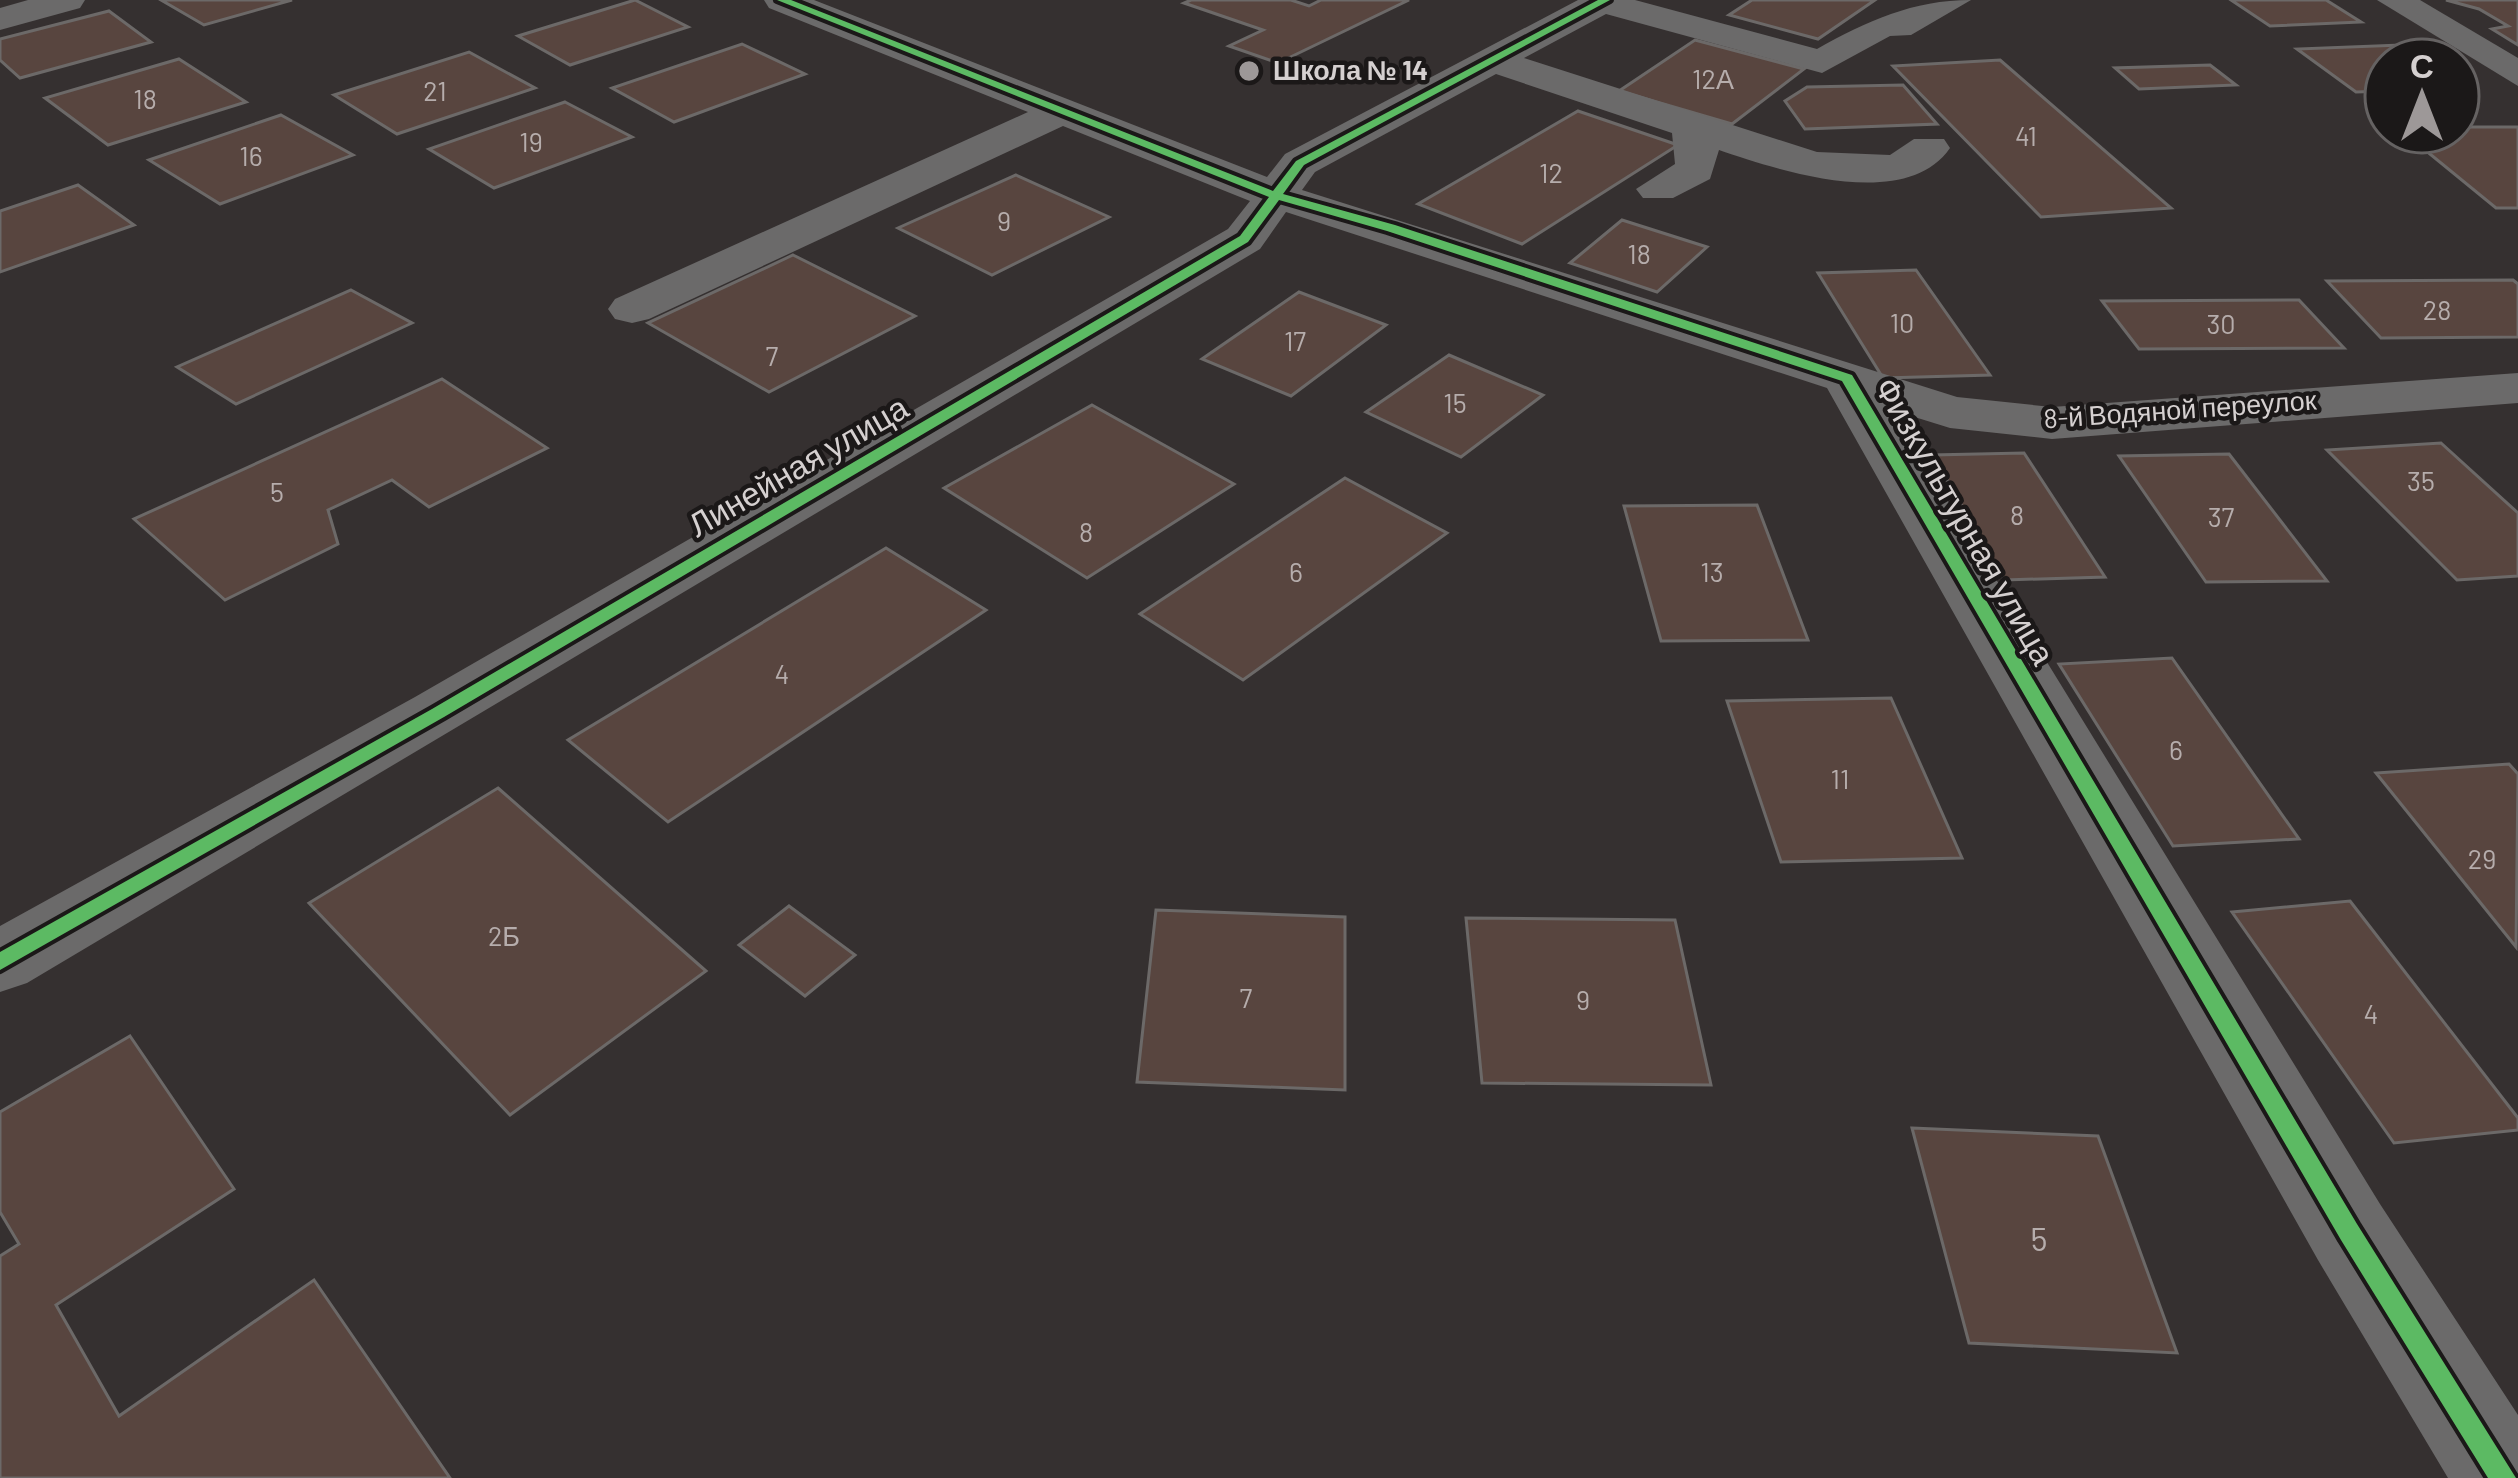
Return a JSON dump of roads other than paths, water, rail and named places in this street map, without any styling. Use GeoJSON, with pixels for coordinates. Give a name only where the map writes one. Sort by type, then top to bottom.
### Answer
{"type":"FeatureCollection","features":[{"type":"Feature","properties":{"kind":"street"},"geometry":{"type":"LineString","coordinates":[[0,19],[67,0]]}},
{"type":"Feature","properties":{"kind":"street","name":"Физкультурная улица"},"geometry":{"type":"LineString","coordinates":[[782,0],[1276,196],[1391,228],[1847,378],[2349,1232],[2503,1478]]}},
{"type":"Feature","properties":{"kind":"street"},"geometry":{"type":"LineString","coordinates":[[1603,1],[1822,62],[1952,0]]}},
{"type":"Feature","properties":{"kind":"street"},"geometry":{"type":"LineString","coordinates":[[2395,0],[2518,74]]}},
{"type":"Feature","properties":{"kind":"street","name":"Линейная улица"},"geometry":{"type":"LineString","coordinates":[[0,962],[438,713],[1244,239],[1300,163],[1603,1]]}},
{"type":"Feature","properties":{"kind":"street"},"geometry":{"type":"LineString","coordinates":[[1492,60],[1752,148],[1830,164],[1898,167],[1929,148]]}},
{"type":"Feature","properties":{"kind":"street"},"geometry":{"type":"LineString","coordinates":[[632,309],[1063,111]]}},
{"type":"Feature","properties":{"kind":"street"},"geometry":{"type":"LineString","coordinates":[[1658,189],[1695,170],[1698,148],[1689,125]]}},
{"type":"Feature","properties":{"kind":"street","name":"8-й Водяной переулок"},"geometry":{"type":"LineString","coordinates":[[1847,378],[1950,412],[2052,423],[2518,388]]}},
{"type":"Feature","properties":{"kind":"street"},"geometry":{"type":"LineString","coordinates":[[2463,390],[2518,437]]}},
{"type":"Feature","properties":{"kind":"place","name":"Школа № 14"},"geometry":{"type":"Point","coordinates":[1249,71]}}]}
